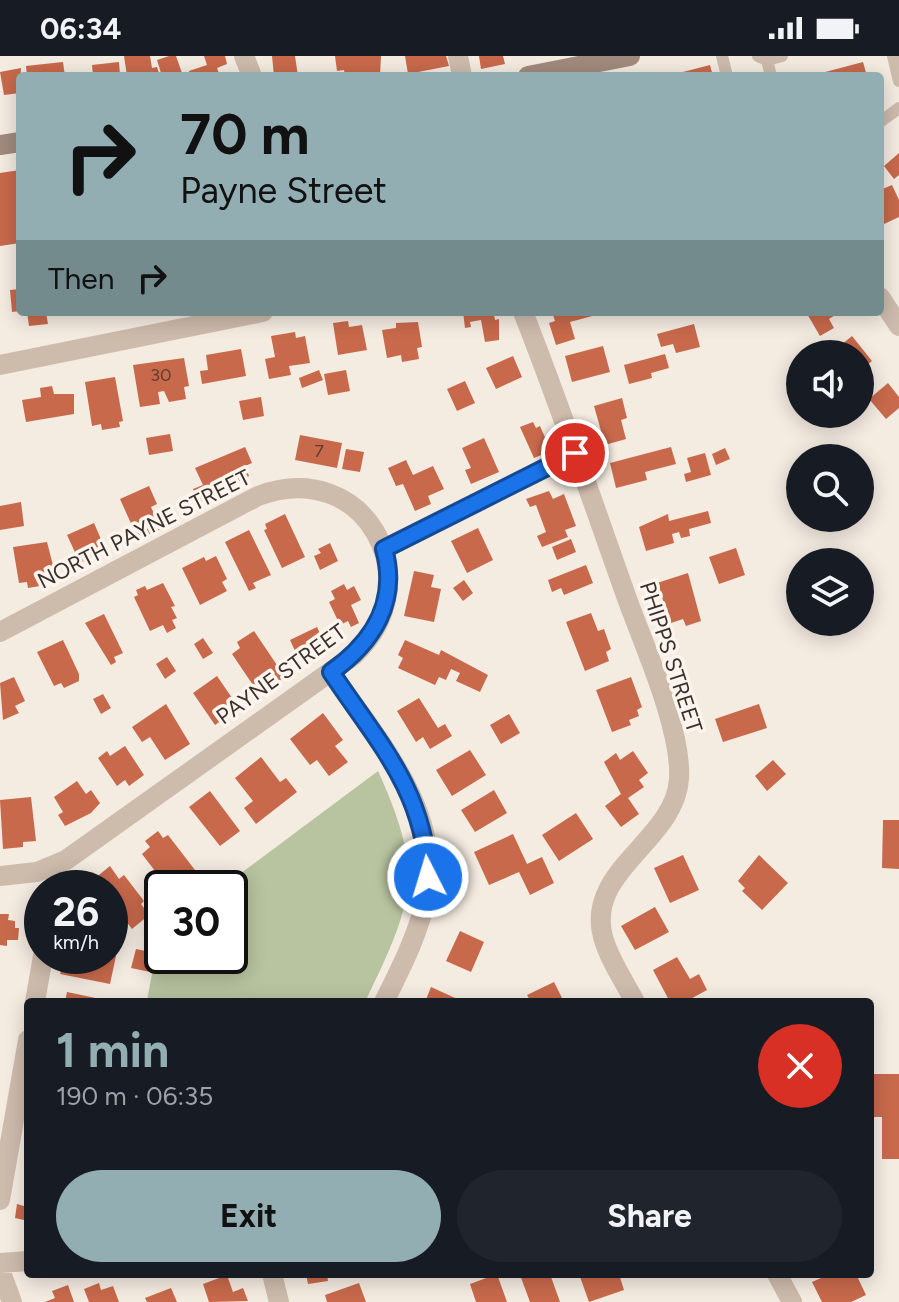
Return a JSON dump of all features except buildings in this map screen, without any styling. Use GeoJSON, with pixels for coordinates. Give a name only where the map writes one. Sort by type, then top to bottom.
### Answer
{"type":"FeatureCollection","features":[{"type":"Feature","properties":{"kind":"main road"},"geometry":{"type":"LineString","coordinates":[[548,72],[630,56]]}},
{"type":"Feature","properties":{"kind":"street"},"geometry":{"type":"LineString","coordinates":[[884,303],[899,326]]}},
{"type":"Feature","properties":{"kind":"street"},"geometry":{"type":"LineString","coordinates":[[0,365],[243,316]]}},
{"type":"Feature","properties":{"kind":"street","name":"PHIPPS STREET"},"geometry":{"type":"LineString","coordinates":[[524,316],[656,679],[678,762],[673,806],[615,879],[601,908],[603,939],[633,998]]}},
{"type":"Feature","properties":{"kind":"street"},"geometry":{"type":"LineString","coordinates":[[384,549],[575,453]]}},
{"type":"Feature","properties":{"kind":"street","name":"NORTH PAYNE STREET"},"geometry":{"type":"LineString","coordinates":[[0,632],[258,496],[280,489],[316,488],[336,495],[366,518],[384,549]]}},
{"type":"Feature","properties":{"kind":"street","name":"PAYNE STREET"},"geometry":{"type":"LineString","coordinates":[[63,870],[362,647],[382,614],[389,581],[384,549]]}},
{"type":"Feature","properties":{"kind":"street"},"geometry":{"type":"LineString","coordinates":[[331,672],[406,784],[425,838],[428,877],[425,902],[386,998]]}},
{"type":"Feature","properties":{"kind":"street","name":"PAYNE STREET"},"geometry":{"type":"LineString","coordinates":[[0,876],[24,877]]}},
{"type":"Feature","properties":{"kind":"street"},"geometry":{"type":"LineString","coordinates":[[36,998],[40,974]]}},
{"type":"Feature","properties":{"kind":"street"},"geometry":{"type":"LineString","coordinates":[[0,1200],[24,1063]]}},
{"type":"Feature","properties":{"kind":"street"},"geometry":{"type":"LineString","coordinates":[[0,1263],[24,1261]]}},
{"type":"Feature","properties":{"kind":"street"},"geometry":{"type":"LineString","coordinates":[[0,1270],[12,1302]]}},
{"type":"Feature","properties":{"kind":"street"},"geometry":{"type":"LineString","coordinates":[[273,1278],[279,1302]]}},
{"type":"Feature","properties":{"kind":"street"},"geometry":{"type":"LineString","coordinates":[[779,1278],[792,1302]]}},
{"type":"Feature","properties":{"kind":"lane"},"geometry":{"type":"LineString","coordinates":[[762,58],[782,56]]}},
{"type":"Feature","properties":{"kind":"lane"},"geometry":{"type":"LineString","coordinates":[[893,56],[899,81]]}},
{"type":"Feature","properties":{"kind":"green space"},"geometry":{"type":"Polygon","coordinates":[[[378,771],[403,837],[407,888],[394,939],[367,998],[147,998],[152,974],[248,974],[248,870],[245,870],[378,771]]]}},
{"type":"Feature","properties":{"kind":"route"},"geometry":{"type":"LineString","coordinates":[[428,877],[425,838],[412,796],[331,672],[362,647],[377,626],[386,602],[389,581],[384,549],[575,453]]}}]}
